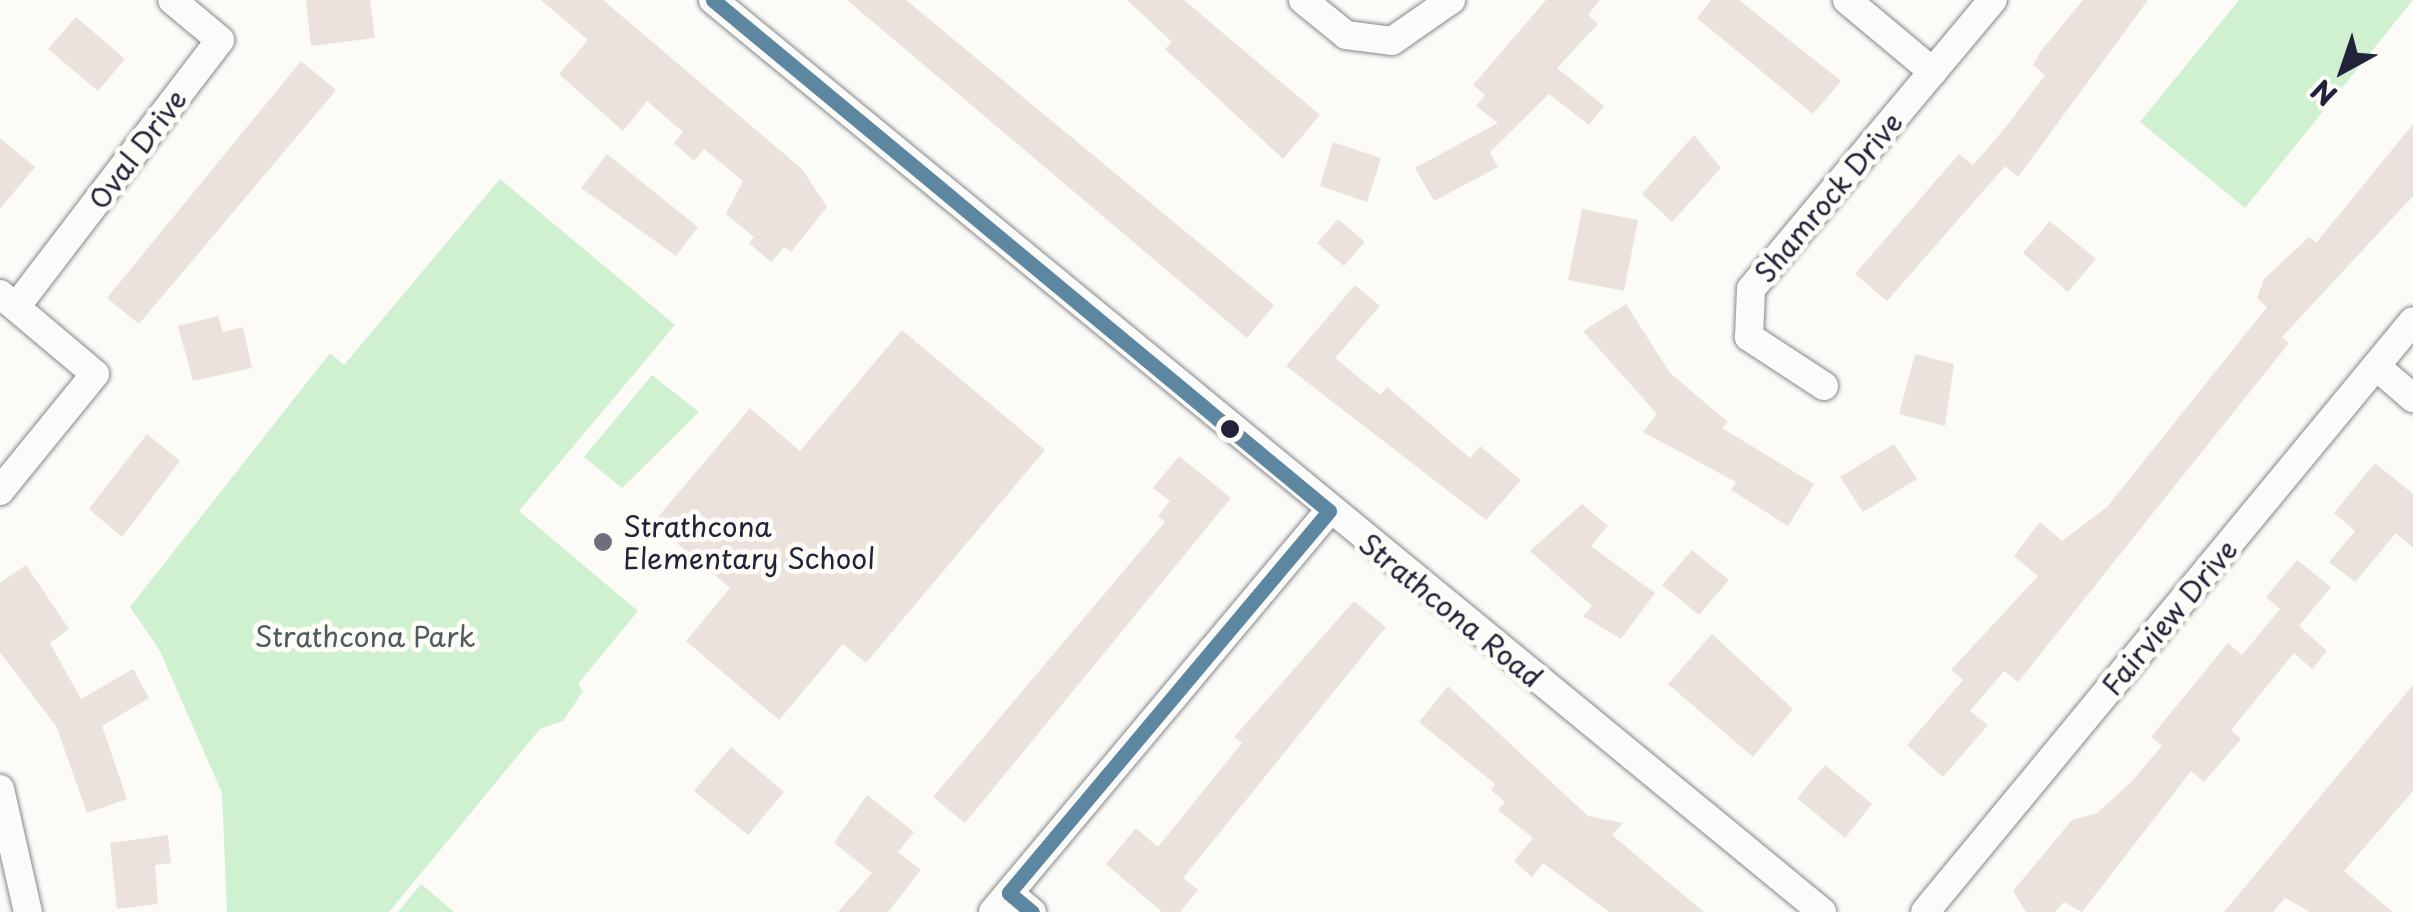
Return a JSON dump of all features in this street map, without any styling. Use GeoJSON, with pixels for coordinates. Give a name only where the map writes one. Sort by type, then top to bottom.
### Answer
{"type":"FeatureCollection","features":[{"type":"Feature","properties":{"kind":"street","name":"Oval Drive"},"geometry":{"type":"LineString","coordinates":[[8,301],[220,40],[172,0]]}},
{"type":"Feature","properties":{"kind":"street","name":"Strathcona Road"},"geometry":{"type":"LineString","coordinates":[[713,0],[746,10],[1330,511],[1822,912]]}},
{"type":"Feature","properties":{"kind":"street"},"geometry":{"type":"LineString","coordinates":[[1303,0],[1346,35],[1392,41],[1451,0]]}},
{"type":"Feature","properties":{"kind":"street"},"geometry":{"type":"LineString","coordinates":[[1847,0],[1934,72]]}},
{"type":"Feature","properties":{"kind":"street","name":"Shamrock Drive"},"geometry":{"type":"LineString","coordinates":[[1824,386],[1749,337],[1751,288],[1994,0]]}},
{"type":"Feature","properties":{"kind":"street"},"geometry":{"type":"LineString","coordinates":[[0,491],[95,374],[8,301]]}},
{"type":"Feature","properties":{"kind":"street","name":"Fairview Drive"},"geometry":{"type":"LineString","coordinates":[[1925,912],[2413,321]]}},
{"type":"Feature","properties":{"kind":"street"},"geometry":{"type":"LineString","coordinates":[[2376,366],[2413,398]]}},
{"type":"Feature","properties":{"kind":"street"},"geometry":{"type":"LineString","coordinates":[[1032,912],[1001,903],[1330,511]]}},
{"type":"Feature","properties":{"kind":"street"},"geometry":{"type":"LineString","coordinates":[[0,789],[28,912]]}},
{"type":"Feature","properties":{"kind":"green space"},"geometry":{"type":"Polygon","coordinates":[[[2239,0],[2413,0],[2245,208],[2140,122],[2239,0]]]}},
{"type":"Feature","properties":{"kind":"green space","name":"Strathcona Park"},"geometry":{"type":"Polygon","coordinates":[[[500,179],[675,325],[519,511],[638,611],[578,684],[583,691],[563,721],[540,729],[389,912],[227,912],[222,793],[160,651],[130,607],[330,353],[344,365],[500,179]]]}},
{"type":"Feature","properties":{"kind":"green space"},"geometry":{"type":"Polygon","coordinates":[[[652,375],[699,412],[622,488],[584,457],[652,375]]]}},
{"type":"Feature","properties":{"kind":"green space"},"geometry":{"type":"Polygon","coordinates":[[[421,884],[454,912],[398,912],[421,884]]]}},
{"type":"Feature","properties":{"kind":"building"},"geometry":{"type":"Polygon","coordinates":[[[306,0],[370,0],[375,38],[311,46],[306,0]]]}},
{"type":"Feature","properties":{"kind":"building"},"geometry":{"type":"Polygon","coordinates":[[[541,0],[603,0],[802,169],[827,207],[791,252],[784,247],[771,262],[749,243],[754,237],[726,214],[743,181],[704,149],[694,161],[674,143],[683,132],[647,101],[623,131],[559,74],[588,40],[541,0]]]}},
{"type":"Feature","properties":{"kind":"building"},"geometry":{"type":"Polygon","coordinates":[[[847,0],[906,0],[1274,305],[1247,338],[847,0]]]}},
{"type":"Feature","properties":{"kind":"building"},"geometry":{"type":"Polygon","coordinates":[[[1127,0],[1184,0],[1320,115],[1283,159],[1165,49],[1172,42],[1127,0]]]}},
{"type":"Feature","properties":{"kind":"building"},"geometry":{"type":"Polygon","coordinates":[[[1546,0],[1600,0],[1588,15],[1598,24],[1557,68],[1604,106],[1589,125],[1549,94],[1490,152],[1498,167],[1434,201],[1415,168],[1498,123],[1476,106],[1485,95],[1473,85],[1546,0]]]}},
{"type":"Feature","properties":{"kind":"building"},"geometry":{"type":"Polygon","coordinates":[[[1711,0],[1739,0],[1841,81],[1813,114],[1697,18],[1711,0]]]}},
{"type":"Feature","properties":{"kind":"building"},"geometry":{"type":"Polygon","coordinates":[[[2083,0],[2148,0],[2018,177],[2005,166],[1887,301],[1855,274],[1959,154],[1973,165],[2006,127],[2045,75],[2033,65],[2041,51],[2083,0]]]}},
{"type":"Feature","properties":{"kind":"building"},"geometry":{"type":"Polygon","coordinates":[[[76,17],[125,59],[98,91],[48,49],[76,17]]]}},
{"type":"Feature","properties":{"kind":"building"},"geometry":{"type":"Polygon","coordinates":[[[301,61],[336,90],[139,324],[107,298],[301,61]]]}},
{"type":"Feature","properties":{"kind":"building"},"geometry":{"type":"Polygon","coordinates":[[[2413,124],[2413,196],[2282,337],[2289,343],[2018,682],[2004,671],[1970,711],[1988,725],[1943,777],[1907,745],[1963,680],[1951,670],[2038,576],[2014,556],[2040,522],[2062,541],[2107,507],[2267,307],[2257,298],[2264,279],[2309,237],[2316,243],[2413,124]]]}},
{"type":"Feature","properties":{"kind":"building"},"geometry":{"type":"Polygon","coordinates":[[[1694,135],[1721,168],[1672,222],[1642,194],[1694,135]]]}},
{"type":"Feature","properties":{"kind":"building"},"geometry":{"type":"Polygon","coordinates":[[[0,138],[35,167],[0,209],[0,138]]]}},
{"type":"Feature","properties":{"kind":"building"},"geometry":{"type":"Polygon","coordinates":[[[1333,142],[1381,158],[1367,202],[1320,186],[1333,142]]]}},
{"type":"Feature","properties":{"kind":"building"},"geometry":{"type":"Polygon","coordinates":[[[607,154],[698,227],[676,256],[581,188],[607,154]]]}},
{"type":"Feature","properties":{"kind":"building"},"geometry":{"type":"Polygon","coordinates":[[[1582,209],[1638,220],[1624,291],[1568,280],[1582,209]]]}},
{"type":"Feature","properties":{"kind":"building"},"geometry":{"type":"Polygon","coordinates":[[[1338,219],[1365,242],[1344,266],[1317,243],[1338,219]]]}},
{"type":"Feature","properties":{"kind":"building"},"geometry":{"type":"Polygon","coordinates":[[[2050,221],[2096,259],[2068,292],[2023,253],[2050,221]]]}},
{"type":"Feature","properties":{"kind":"building"},"geometry":{"type":"Polygon","coordinates":[[[1355,285],[1380,306],[1335,358],[1380,395],[1387,387],[1470,458],[1480,446],[1521,480],[1486,520],[1286,366],[1355,285]]]}},
{"type":"Feature","properties":{"kind":"building"},"geometry":{"type":"Polygon","coordinates":[[[1626,304],[1670,373],[1728,422],[1722,428],[1814,484],[1788,526],[1731,490],[1736,482],[1643,432],[1657,414],[1583,331],[1626,304]]]}},
{"type":"Feature","properties":{"kind":"building"},"geometry":{"type":"Polygon","coordinates":[[[218,316],[223,332],[243,327],[252,368],[193,381],[178,326],[218,316]]]}},
{"type":"Feature","properties":{"kind":"building"},"geometry":{"type":"Polygon","coordinates":[[[902,330],[1045,450],[866,663],[843,644],[779,720],[686,641],[730,588],[653,523],[750,408],[800,451],[902,330]]]}},
{"type":"Feature","properties":{"kind":"building"},"geometry":{"type":"Polygon","coordinates":[[[1915,354],[1954,364],[1945,426],[1899,414],[1915,354]]]}},
{"type":"Feature","properties":{"kind":"building"},"geometry":{"type":"Polygon","coordinates":[[[147,434],[180,461],[122,537],[89,509],[147,434]]]}},
{"type":"Feature","properties":{"kind":"building"},"geometry":{"type":"Polygon","coordinates":[[[1894,444],[1917,479],[1863,512],[1840,477],[1894,444]]]}},
{"type":"Feature","properties":{"kind":"building"},"geometry":{"type":"Polygon","coordinates":[[[1179,456],[1231,498],[965,823],[933,797],[1165,522],[1158,516],[1170,501],[1153,488],[1179,456]]]}},
{"type":"Feature","properties":{"kind":"building"},"geometry":{"type":"Polygon","coordinates":[[[2375,463],[2413,494],[2413,548],[2396,533],[2355,582],[2329,562],[2355,531],[2334,513],[2375,463]]]}},
{"type":"Feature","properties":{"kind":"building"},"geometry":{"type":"Polygon","coordinates":[[[1582,504],[1608,526],[1591,546],[1655,593],[1621,639],[1583,616],[1592,606],[1530,551],[1582,504]]]}},
{"type":"Feature","properties":{"kind":"building"},"geometry":{"type":"Polygon","coordinates":[[[1692,550],[1729,580],[1699,615],[1662,585],[1692,550]]]}},
{"type":"Feature","properties":{"kind":"building"},"geometry":{"type":"Polygon","coordinates":[[[2297,560],[2331,587],[2299,626],[2327,651],[2312,669],[2294,653],[2231,730],[2241,739],[2204,782],[2191,771],[2082,912],[2064,902],[2055,912],[2026,912],[2013,891],[2072,820],[2097,813],[2131,782],[2162,746],[2151,737],[2228,643],[2242,655],[2280,609],[2266,597],[2297,560]]]}},
{"type":"Feature","properties":{"kind":"building"},"geometry":{"type":"Polygon","coordinates":[[[26,565],[69,629],[50,643],[81,699],[133,669],[149,698],[102,726],[127,799],[87,813],[56,726],[0,652],[0,583],[26,565]]]}},
{"type":"Feature","properties":{"kind":"building"},"geometry":{"type":"Polygon","coordinates":[[[1354,601],[1386,627],[1183,878],[1198,890],[1180,912],[1162,912],[1106,864],[1136,828],[1158,847],[1242,743],[1234,737],[1354,601]]]}},
{"type":"Feature","properties":{"kind":"building"},"geometry":{"type":"Polygon","coordinates":[[[1712,634],[1793,709],[1753,757],[1668,684],[1712,634]]]}},
{"type":"Feature","properties":{"kind":"building"},"geometry":{"type":"Polygon","coordinates":[[[2413,685],[2413,791],[2344,871],[2393,912],[2310,912],[2285,898],[2273,912],[2224,912],[2413,685]]]}},
{"type":"Feature","properties":{"kind":"building"},"geometry":{"type":"Polygon","coordinates":[[[1448,686],[1588,816],[1623,823],[1612,835],[1704,912],[1609,912],[1543,863],[1532,877],[1514,861],[1533,838],[1498,810],[1505,802],[1491,790],[1495,784],[1419,722],[1448,686]]]}},
{"type":"Feature","properties":{"kind":"building"},"geometry":{"type":"Polygon","coordinates":[[[731,747],[784,792],[748,835],[694,791],[731,747]]]}},
{"type":"Feature","properties":{"kind":"building"},"geometry":{"type":"Polygon","coordinates":[[[1825,765],[1872,804],[1845,838],[1797,798],[1825,765]]]}},
{"type":"Feature","properties":{"kind":"building"},"geometry":{"type":"Polygon","coordinates":[[[867,795],[914,832],[898,852],[921,870],[888,912],[838,912],[872,873],[834,843],[867,795]]]}},
{"type":"Feature","properties":{"kind":"building"},"geometry":{"type":"Polygon","coordinates":[[[168,835],[171,863],[155,865],[158,904],[117,909],[110,843],[168,835]]]}},
{"type":"Feature","properties":{"kind":"transit line"},"geometry":{"type":"LineString","coordinates":[[713,0],[1329,511],[1009,893],[1032,912]]}},
{"type":"Feature","properties":{"kind":"place","name":"Strathcona Elementary School"},"geometry":{"type":"Point","coordinates":[603,542]}}]}
